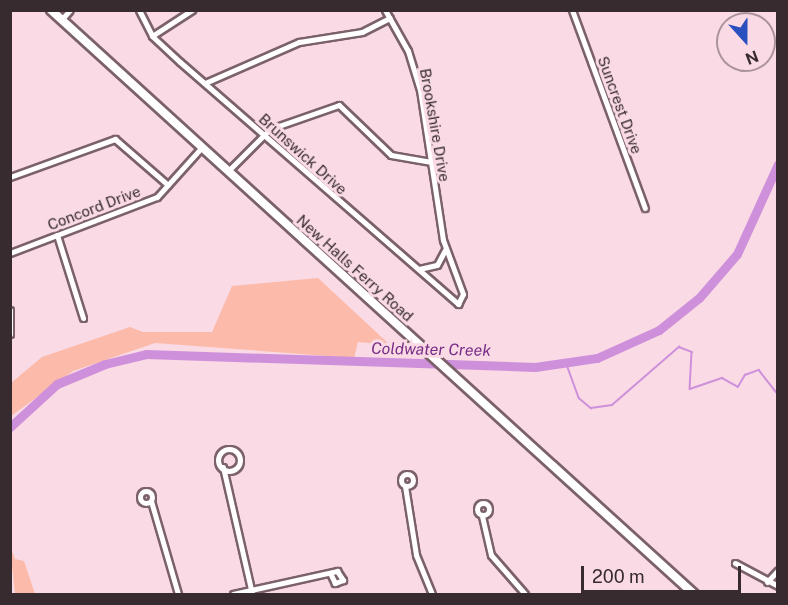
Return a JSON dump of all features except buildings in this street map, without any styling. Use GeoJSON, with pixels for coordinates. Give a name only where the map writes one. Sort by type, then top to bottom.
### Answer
{"type":"FeatureCollection","features":[{"type":"Feature","properties":{"kind":"main road","name":"New Halls Ferry Road"},"geometry":{"type":"LineString","coordinates":[[51,10],[694,594]]}},
{"type":"Feature","properties":{"kind":"street"},"geometry":{"type":"LineString","coordinates":[[61,20],[70,10]]}},
{"type":"Feature","properties":{"kind":"street","name":"Brunswick Drive"},"geometry":{"type":"LineString","coordinates":[[139,10],[152,36],[205,84],[419,268],[454,302],[462,302]]}},
{"type":"Feature","properties":{"kind":"street"},"geometry":{"type":"LineString","coordinates":[[152,36],[192,10]]}},
{"type":"Feature","properties":{"kind":"street","name":"Brookshire Drive"},"geometry":{"type":"LineString","coordinates":[[385,10],[418,80],[446,250],[462,302]]}},
{"type":"Feature","properties":{"kind":"street","name":"Suncrest Drive"},"geometry":{"type":"LineString","coordinates":[[572,10],[645,208]]}},
{"type":"Feature","properties":{"kind":"street"},"geometry":{"type":"LineString","coordinates":[[205,84],[299,42],[363,32],[390,18]]}},
{"type":"Feature","properties":{"kind":"street"},"geometry":{"type":"LineString","coordinates":[[228,171],[263,134],[339,105],[391,154],[431,162]]}},
{"type":"Feature","properties":{"kind":"street"},"geometry":{"type":"LineString","coordinates":[[10,177],[115,139],[168,185]]}},
{"type":"Feature","properties":{"kind":"street","name":"Concord Drive"},"geometry":{"type":"LineString","coordinates":[[10,253],[157,197],[202,147]]}},
{"type":"Feature","properties":{"kind":"street"},"geometry":{"type":"LineString","coordinates":[[57,235],[83,318]]}},
{"type":"Feature","properties":{"kind":"street"},"geometry":{"type":"LineString","coordinates":[[419,268],[437,265],[446,250]]}},
{"type":"Feature","properties":{"kind":"street"},"geometry":{"type":"LineString","coordinates":[[10,310],[14,327],[10,334]]}},
{"type":"Feature","properties":{"kind":"street"},"geometry":{"type":"LineString","coordinates":[[218,452],[242,457],[240,466],[223,467],[215,463],[218,452]]}},
{"type":"Feature","properties":{"kind":"street"},"geometry":{"type":"LineString","coordinates":[[223,467],[251,592]]}},
{"type":"Feature","properties":{"kind":"street"},"geometry":{"type":"LineString","coordinates":[[405,486],[416,555],[432,594]]}},
{"type":"Feature","properties":{"kind":"street"},"geometry":{"type":"LineString","coordinates":[[151,501],[178,594]]}},
{"type":"Feature","properties":{"kind":"street"},"geometry":{"type":"LineString","coordinates":[[482,516],[491,555],[525,594]]}},
{"type":"Feature","properties":{"kind":"street"},"geometry":{"type":"LineString","coordinates":[[735,563],[777,586]]}},
{"type":"Feature","properties":{"kind":"street"},"geometry":{"type":"LineString","coordinates":[[767,582],[777,570]]}},
{"type":"Feature","properties":{"kind":"street"},"geometry":{"type":"LineString","coordinates":[[233,594],[331,575]]}},
{"type":"Feature","properties":{"kind":"shaded area"},"geometry":{"type":"Polygon","coordinates":[[[318,278],[390,345],[358,342],[354,358],[155,343],[73,371],[11,416],[11,383],[42,357],[130,327],[143,332],[212,332],[232,286],[318,278]]]}},
{"type":"Feature","properties":{"kind":"shaded area"},"geometry":{"type":"Polygon","coordinates":[[[10,546],[15,559],[24,561],[35,594],[15,594],[10,546]]]}},
{"type":"Feature","properties":{"kind":"waterway","name":"Coldwater Creek"},"geometry":{"type":"LineString","coordinates":[[10,427],[57,384],[105,364],[146,354],[535,367],[597,358],[659,330],[699,298],[737,254],[778,164]]}},
{"type":"Feature","properties":{"kind":"waterway"},"geometry":{"type":"LineString","coordinates":[[566,362],[579,398],[591,408],[612,405],[679,347],[692,352],[690,389],[722,378],[738,387],[745,375],[759,370],[778,394]]}}]}
